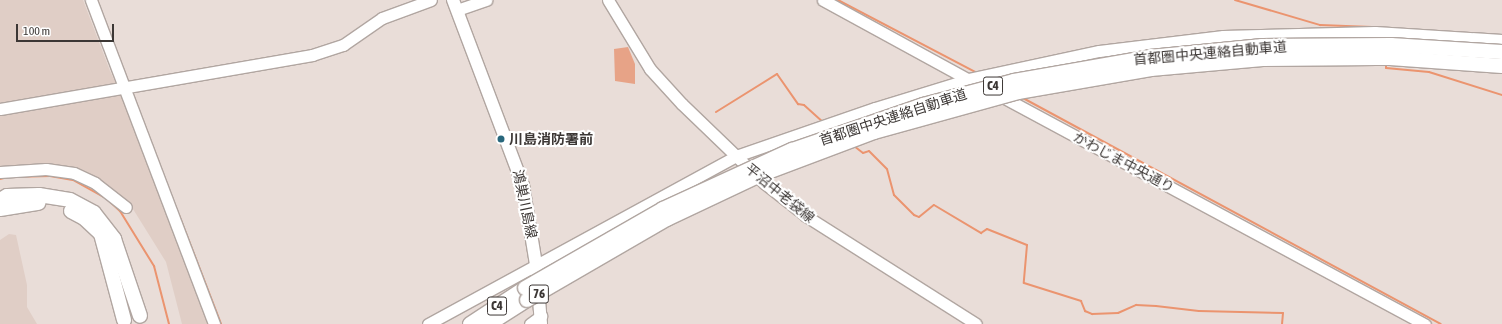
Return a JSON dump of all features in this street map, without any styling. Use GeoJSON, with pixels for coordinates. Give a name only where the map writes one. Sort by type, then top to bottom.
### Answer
{"type":"FeatureCollection","features":[{"type":"Feature","properties":{"kind":"highway","name":"首都圏中央連絡自動車道"},"geometry":{"type":"LineString","coordinates":[[489,324],[526,294],[663,209],[792,150],[923,105],[1014,81],[1150,57],[1262,46],[1390,45],[1502,52]]}},
{"type":"Feature","properties":{"kind":"highway","name":"首都圏中央連絡自動車道"},"geometry":{"type":"LineString","coordinates":[[470,324],[661,222],[760,175],[874,132],[1011,94],[1060,83],[1151,69],[1263,59],[1390,58],[1502,66]]}},
{"type":"Feature","properties":{"kind":"highway"},"geometry":{"type":"LineString","coordinates":[[4,202],[39,195],[70,200],[94,214],[114,239],[140,316]]}},
{"type":"Feature","properties":{"kind":"highway"},"geometry":{"type":"LineString","coordinates":[[0,215],[4,202]]}},
{"type":"Feature","properties":{"kind":"highway"},"geometry":{"type":"LineString","coordinates":[[4,202],[35,203],[65,207],[84,218],[101,234],[124,320]]}},
{"type":"Feature","properties":{"kind":"main road","name":"鴻巣川島線"},"geometry":{"type":"LineString","coordinates":[[455,5],[519,171],[527,200],[536,264],[541,320]]}},
{"type":"Feature","properties":{"kind":"street"},"geometry":{"type":"LineString","coordinates":[[91,0],[214,324]]}},
{"type":"Feature","properties":{"kind":"street"},"geometry":{"type":"LineString","coordinates":[[0,109],[329,51],[343,45],[382,18],[431,0]]}},
{"type":"Feature","properties":{"kind":"street"},"geometry":{"type":"LineString","coordinates":[[455,5],[486,0]]}},
{"type":"Feature","properties":{"kind":"street"},"geometry":{"type":"LineString","coordinates":[[608,0],[650,69],[736,156],[875,108],[969,79],[1099,51],[1223,36],[1375,32],[1502,40]]}},
{"type":"Feature","properties":{"kind":"street","name":"かわじま中央通り"},"geometry":{"type":"LineString","coordinates":[[824,0],[1425,324]]}},
{"type":"Feature","properties":{"kind":"street","name":"平沼中老袋線"},"geometry":{"type":"LineString","coordinates":[[428,324],[736,156],[764,183],[806,216],[976,324]]}},
{"type":"Feature","properties":{"kind":"street"},"geometry":{"type":"LineString","coordinates":[[0,172],[46,169],[74,173],[95,183],[126,207]]}},
{"type":"Feature","properties":{"kind":"street"},"geometry":{"type":"LineString","coordinates":[[530,324],[541,320]]}},
{"type":"Feature","properties":{"kind":"shaded area"},"geometry":{"type":"Polygon","coordinates":[[[0,0],[83,0],[110,71],[126,104],[211,324],[182,324],[166,262],[128,201],[104,182],[72,167],[0,169],[0,0]]]}},
{"type":"Feature","properties":{"kind":"shaded area"},"geometry":{"type":"Polygon","coordinates":[[[628,47],[635,64],[635,84],[615,81],[614,49],[628,47]]]}},
{"type":"Feature","properties":{"kind":"shaded area"},"geometry":{"type":"Polygon","coordinates":[[[9,234],[16,235],[27,285],[27,307],[37,324],[0,324],[0,240],[9,234]]]}},
{"type":"Feature","properties":{"kind":"waterway"},"geometry":{"type":"LineString","coordinates":[[838,0],[977,73]]}},
{"type":"Feature","properties":{"kind":"waterway"},"geometry":{"type":"LineString","coordinates":[[1235,0],[1320,25],[1372,27]]}},
{"type":"Feature","properties":{"kind":"waterway"},"geometry":{"type":"LineString","coordinates":[[1386,63],[1386,68],[1429,72],[1502,95]]}},
{"type":"Feature","properties":{"kind":"waterway"},"geometry":{"type":"LineString","coordinates":[[716,112],[777,74],[798,104],[804,105],[823,122]]}},
{"type":"Feature","properties":{"kind":"waterway"},"geometry":{"type":"LineString","coordinates":[[1021,97],[1441,324]]}},
{"type":"Feature","properties":{"kind":"waterway"},"geometry":{"type":"LineString","coordinates":[[854,146],[863,153],[869,151],[887,169],[894,195],[914,215],[919,217],[934,205],[981,233],[987,229],[1027,245],[1024,283],[1081,301],[1085,311],[1092,314],[1118,313],[1136,305],[1156,306],[1199,311],[1283,313],[1282,324]]}},
{"type":"Feature","properties":{"kind":"waterway"},"geometry":{"type":"LineString","coordinates":[[10,177],[50,176],[73,180],[107,199],[120,211],[154,266],[169,324]]}},
{"type":"Feature","properties":{"kind":"waterway"},"geometry":{"type":"LineString","coordinates":[[0,179],[4,178]]}},
{"type":"Feature","properties":{"kind":"waterway"},"geometry":{"type":"LineString","coordinates":[[179,215],[221,324]]}},
{"type":"Feature","properties":{"kind":"place","name":"川島消防署前"},"geometry":{"type":"Point","coordinates":[501,139]}}]}
